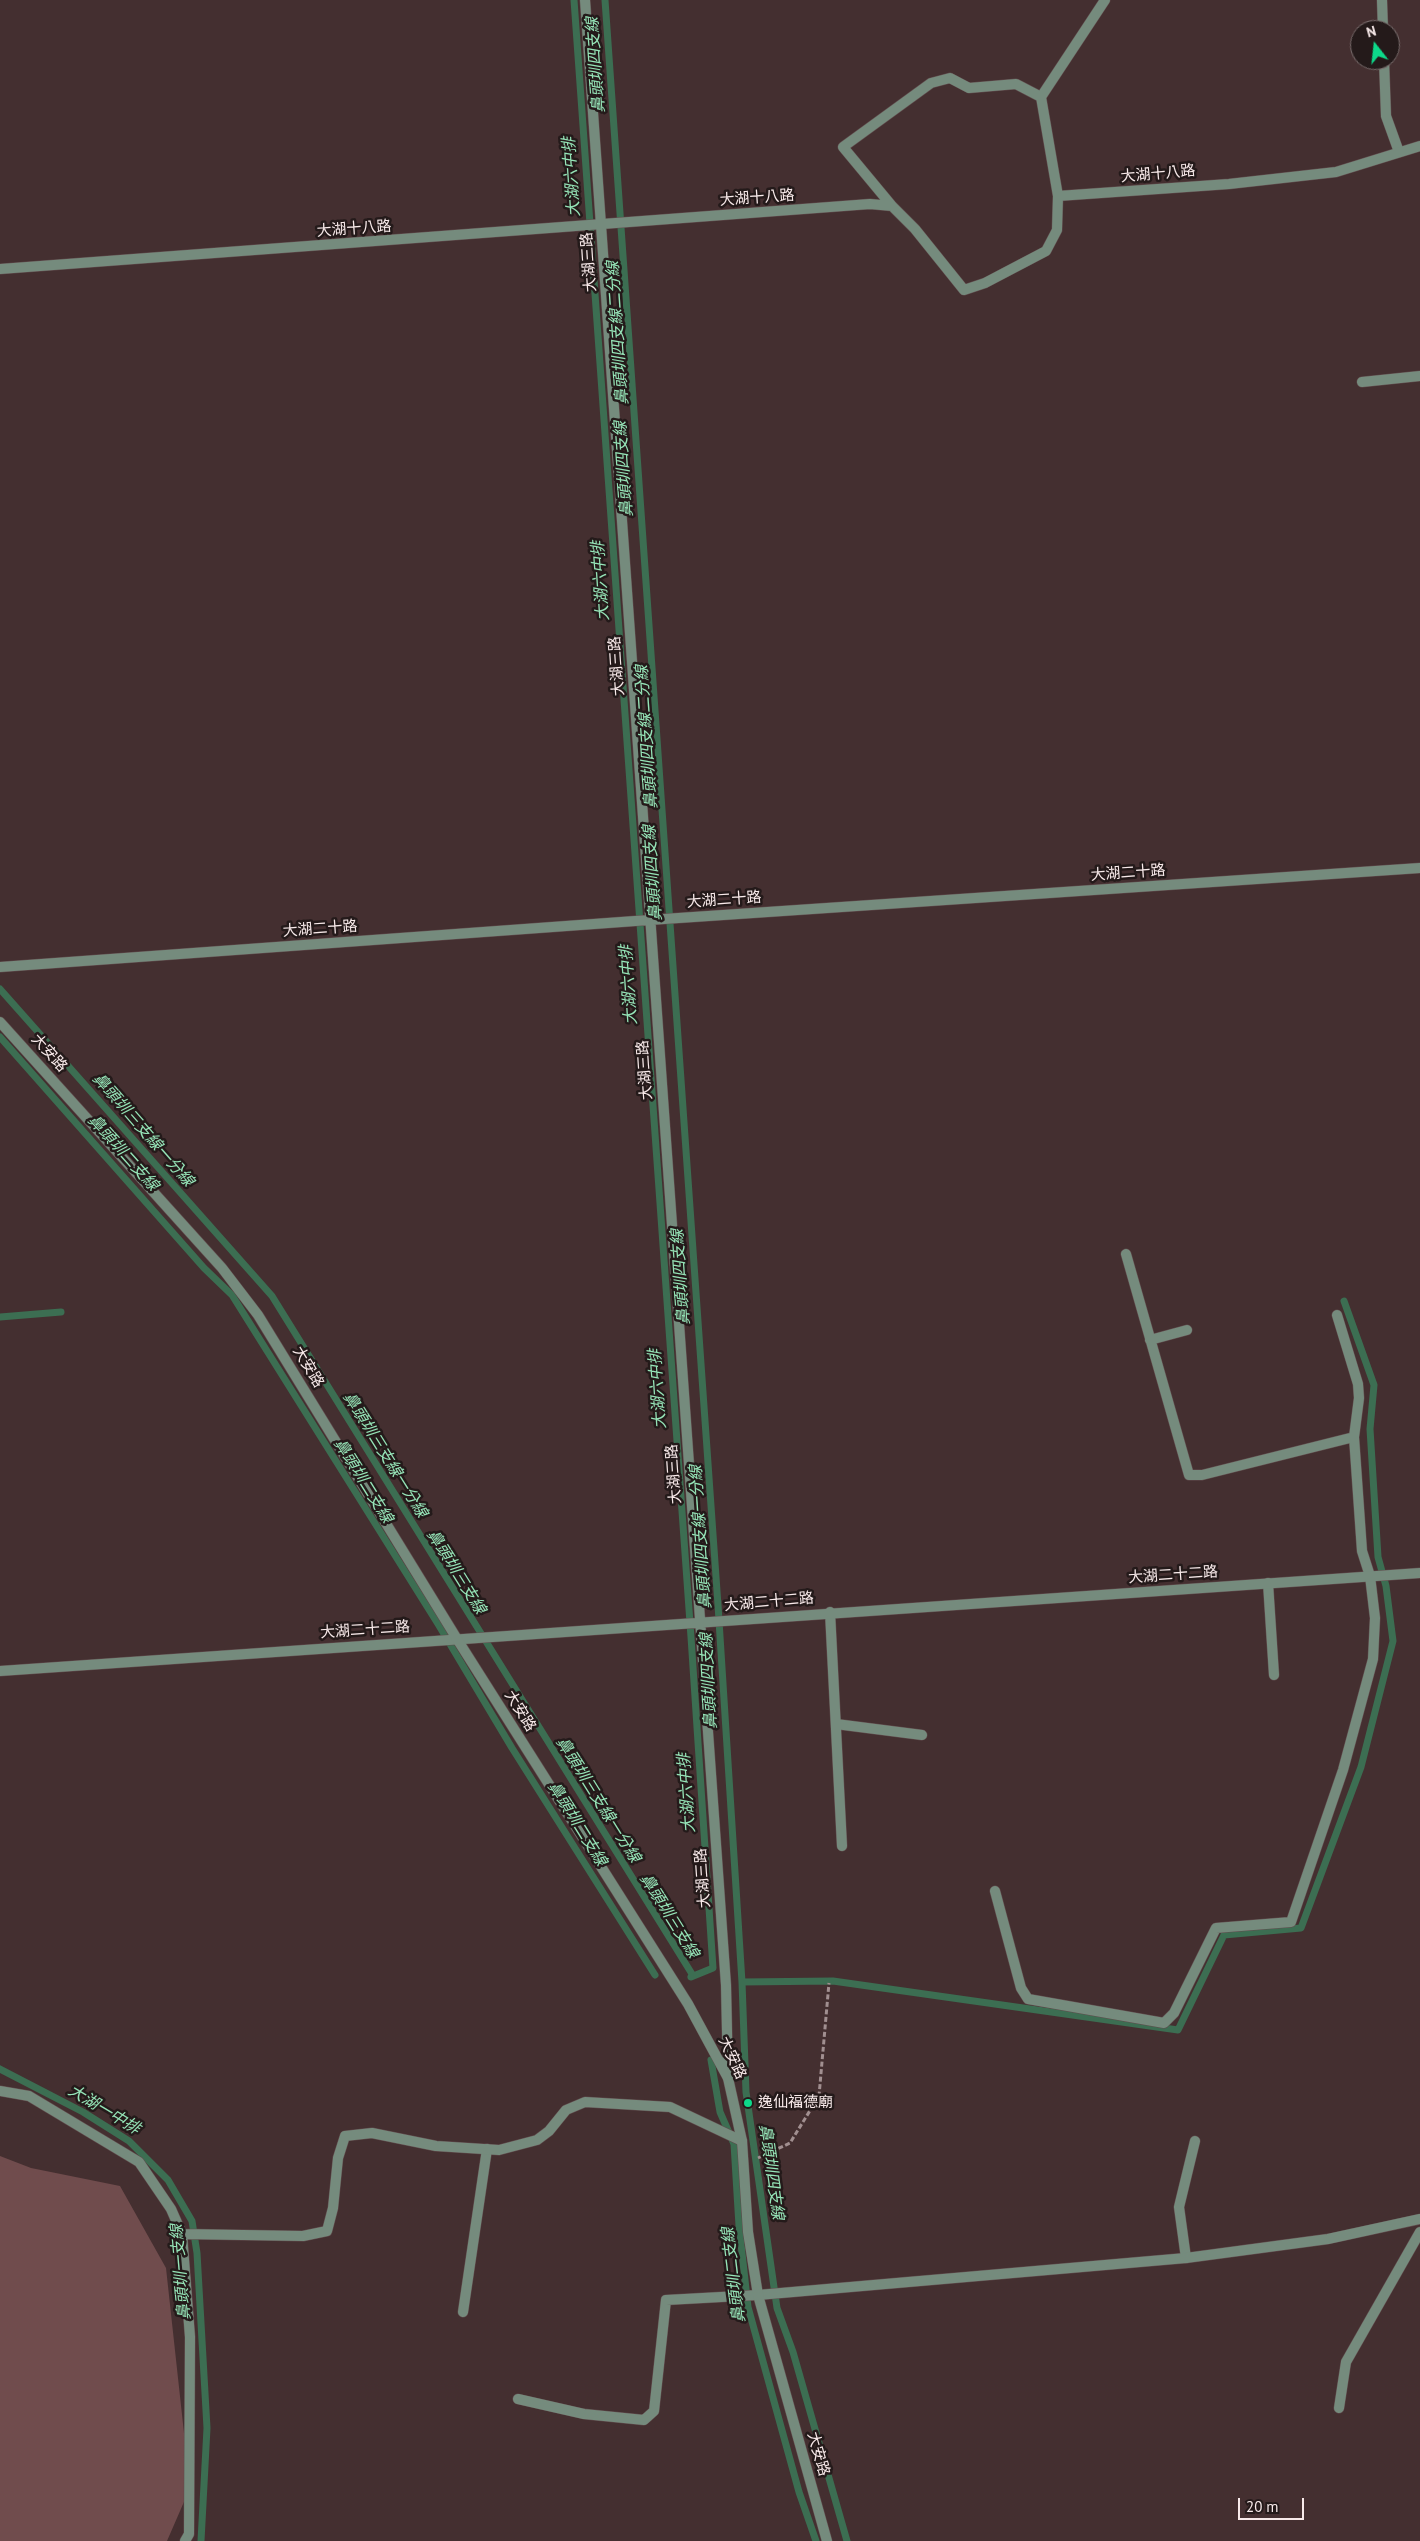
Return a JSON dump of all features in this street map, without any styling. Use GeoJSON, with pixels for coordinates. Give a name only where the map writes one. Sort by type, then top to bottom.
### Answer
{"type":"FeatureCollection","features":[{"type":"Feature","properties":{"kind":"street","name":"大湖三路"},"geometry":{"type":"LineString","coordinates":[[585,0],[726,1985],[728,2078]]}},
{"type":"Feature","properties":{"kind":"street"},"geometry":{"type":"LineString","coordinates":[[1041,97],[1016,84],[969,88],[950,78],[931,83],[842,147],[892,206],[915,229],[964,290],[985,283],[1046,251],[1057,230],[1058,196],[1041,97],[1105,0]]}},
{"type":"Feature","properties":{"kind":"street"},"geometry":{"type":"LineString","coordinates":[[1382,0],[1383,20]]}},
{"type":"Feature","properties":{"kind":"street"},"geometry":{"type":"LineString","coordinates":[[1384,70],[1386,116],[1399,152]]}},
{"type":"Feature","properties":{"kind":"street","name":"大湖十八路"},"geometry":{"type":"LineString","coordinates":[[1058,196],[1229,184],[1336,172],[1420,146]]}},
{"type":"Feature","properties":{"kind":"street","name":"大湖十八路"},"geometry":{"type":"LineString","coordinates":[[0,269],[870,204],[892,206]]}},
{"type":"Feature","properties":{"kind":"street"},"geometry":{"type":"LineString","coordinates":[[1362,382],[1420,376]]}},
{"type":"Feature","properties":{"kind":"street","name":"大湖二十路"},"geometry":{"type":"LineString","coordinates":[[0,967],[649,920],[1420,868]]}},
{"type":"Feature","properties":{"kind":"street","name":"大安路"},"geometry":{"type":"LineString","coordinates":[[0,1022],[222,1268],[258,1315],[457,1639],[688,2004],[728,2078],[742,2141],[748,2232],[758,2295],[828,2541]]}},
{"type":"Feature","properties":{"kind":"street"},"geometry":{"type":"LineString","coordinates":[[1126,1254],[1189,1475],[1202,1475],[1354,1437]]}},
{"type":"Feature","properties":{"kind":"street"},"geometry":{"type":"LineString","coordinates":[[995,1891],[1021,1988],[1028,1999],[1164,2023],[1174,2013],[1216,1928],[1291,1922],[1343,1770],[1373,1659],[1375,1618],[1370,1576],[1362,1551],[1354,1437],[1359,1398],[1358,1384],[1336,1315]]}},
{"type":"Feature","properties":{"kind":"street"},"geometry":{"type":"LineString","coordinates":[[1150,1340],[1187,1330]]}},
{"type":"Feature","properties":{"kind":"street","name":"大湖二十二路"},"geometry":{"type":"LineString","coordinates":[[0,1671],[700,1623],[830,1612],[1420,1573]]}},
{"type":"Feature","properties":{"kind":"street"},"geometry":{"type":"LineString","coordinates":[[1268,1583],[1274,1675]]}},
{"type":"Feature","properties":{"kind":"street"},"geometry":{"type":"LineString","coordinates":[[830,1612],[842,1846]]}},
{"type":"Feature","properties":{"kind":"street"},"geometry":{"type":"LineString","coordinates":[[836,1724],[922,1735]]}},
{"type":"Feature","properties":{"kind":"street"},"geometry":{"type":"LineString","coordinates":[[0,2091],[29,2096],[139,2162],[171,2209],[182,2234],[190,2337],[189,2534],[185,2541]]}},
{"type":"Feature","properties":{"kind":"street"},"geometry":{"type":"LineString","coordinates":[[182,2234],[304,2236],[327,2231],[333,2208],[338,2158],[345,2136],[372,2133],[436,2146],[499,2150],[537,2140],[549,2131],[566,2110],[585,2102],[670,2107],[742,2141]]}},
{"type":"Feature","properties":{"kind":"street"},"geometry":{"type":"LineString","coordinates":[[1186,2258],[1179,2207],[1195,2141]]}},
{"type":"Feature","properties":{"kind":"street"},"geometry":{"type":"LineString","coordinates":[[463,2312],[487,2150]]}},
{"type":"Feature","properties":{"kind":"street"},"geometry":{"type":"LineString","coordinates":[[518,2399],[584,2414],[644,2420],[654,2411],[666,2300],[758,2295],[1186,2258],[1328,2239],[1420,2219]]}},
{"type":"Feature","properties":{"kind":"street"},"geometry":{"type":"LineString","coordinates":[[1339,2408],[1346,2362],[1420,2232]]}},
{"type":"Feature","properties":{"kind":"path"},"geometry":{"type":"LineString","coordinates":[[744,2164],[790,2143],[819,2096],[829,1983]]}},
{"type":"Feature","properties":{"kind":"shaded area"},"geometry":{"type":"Polygon","coordinates":[[[0,2156],[31,2168],[120,2186],[166,2268],[190,2488],[167,2541],[0,2541],[0,2156]]]}},
{"type":"Feature","properties":{"kind":"waterway","name":"大湖六中排"},"geometry":{"type":"LineString","coordinates":[[574,0],[713,1968],[691,1977]]}},
{"type":"Feature","properties":{"kind":"waterway","name":"鼻頭圳四支線一分線"},"geometry":{"type":"LineString","coordinates":[[605,0],[718,1605],[742,1982],[746,2092],[777,2308],[793,2352],[847,2541]]}},
{"type":"Feature","properties":{"kind":"waterway","name":"鼻頭圳三支線"},"geometry":{"type":"LineString","coordinates":[[0,989],[272,1296],[692,1974],[691,1977]]}},
{"type":"Feature","properties":{"kind":"waterway","name":"鼻頭圳二支線"},"geometry":{"type":"LineString","coordinates":[[0,1037],[204,1268],[232,1295],[438,1624],[512,1748],[655,1975]]}},
{"type":"Feature","properties":{"kind":"waterway"},"geometry":{"type":"LineString","coordinates":[[742,1982],[833,1981],[1178,2030],[1224,1935],[1301,1928],[1361,1767],[1393,1641],[1386,1586],[1378,1557],[1370,1429],[1374,1385],[1344,1301]]}},
{"type":"Feature","properties":{"kind":"waterway"},"geometry":{"type":"LineString","coordinates":[[0,1317],[61,1312]]}},
{"type":"Feature","properties":{"kind":"waterway","name":"鼻頭圳二支線"},"geometry":{"type":"LineString","coordinates":[[711,2060],[720,2112],[734,2144],[739,2226],[748,2307],[799,2492],[816,2541]]}},
{"type":"Feature","properties":{"kind":"waterway","name":"鼻頭圳一支線"},"geometry":{"type":"LineString","coordinates":[[0,2069],[83,2112],[129,2141],[168,2180],[192,2221],[197,2253],[207,2428],[201,2541]]}},
{"type":"Feature","properties":{"kind":"place","name":"逸仙福德廟"},"geometry":{"type":"Point","coordinates":[748,2103]}},
{"type":"Feature","properties":{"kind":"water label","name":"鼻頭圳四支線"},"geometry":{"type":"Point","coordinates":[596,65]}},
{"type":"Feature","properties":{"kind":"water label","name":"鼻頭圳四支線二分線"},"geometry":{"type":"Point","coordinates":[618,333]}},
{"type":"Feature","properties":{"kind":"water label","name":"鼻頭圳四支線"},"geometry":{"type":"Point","coordinates":[624,469]}},
{"type":"Feature","properties":{"kind":"water label","name":"鼻頭圳四支線二分線"},"geometry":{"type":"Point","coordinates":[647,737]}},
{"type":"Feature","properties":{"kind":"water label","name":"鼻頭圳四支線"},"geometry":{"type":"Point","coordinates":[653,873]}},
{"type":"Feature","properties":{"kind":"water label","name":"鼻頭圳三支線一分線"},"geometry":{"type":"Point","coordinates":[143,1130]}},
{"type":"Feature","properties":{"kind":"water label","name":"鼻頭圳四支線"},"geometry":{"type":"Point","coordinates":[681,1277]}},
{"type":"Feature","properties":{"kind":"water label","name":"鼻頭圳三支線一分線"},"geometry":{"type":"Point","coordinates":[385,1455]}},
{"type":"Feature","properties":{"kind":"water label","name":"鼻頭圳四支線"},"geometry":{"type":"Point","coordinates":[709,1681]}},
{"type":"Feature","properties":{"kind":"water label","name":"鼻頭圳三支線一分線"},"geometry":{"type":"Point","coordinates":[598,1800]}},
{"type":"Feature","properties":{"kind":"water label","name":"大湖一中排"},"geometry":{"type":"Point","coordinates":[104,2110]}},
{"type":"Feature","properties":{"kind":"water label","name":"鼻頭圳四支線"},"geometry":{"type":"Point","coordinates":[771,2172]}}]}
